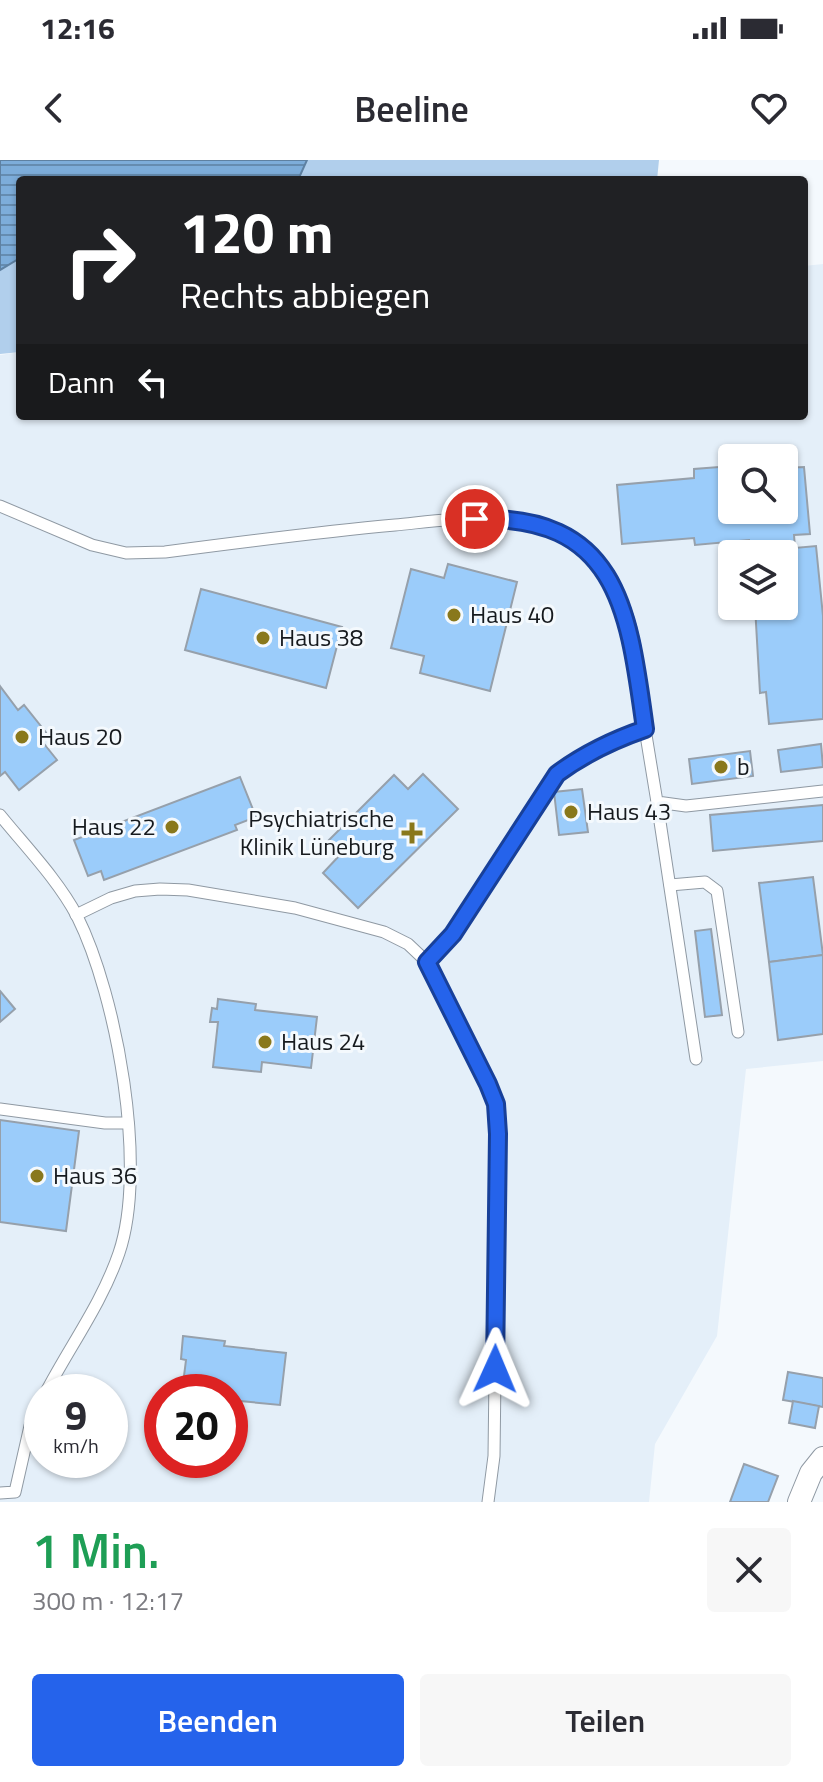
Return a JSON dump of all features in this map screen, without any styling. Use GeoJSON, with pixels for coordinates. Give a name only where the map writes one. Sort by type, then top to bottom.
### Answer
{"type":"FeatureCollection","features":[{"type":"Feature","properties":{"kind":"street"},"geometry":{"type":"LineString","coordinates":[[799,1502],[811,1473],[823,1458]]}},
{"type":"Feature","properties":{"kind":"lane"},"geometry":{"type":"LineString","coordinates":[[0,506],[92,545],[126,553],[165,552],[446,520],[504,518],[553,530],[573,540],[591,556],[618,594],[633,643],[696,1059]]}},
{"type":"Feature","properties":{"kind":"lane"},"geometry":{"type":"LineString","coordinates":[[427,962],[453,934],[557,774],[575,760],[645,729]]}},
{"type":"Feature","properties":{"kind":"lane"},"geometry":{"type":"LineString","coordinates":[[657,802],[686,806],[823,791]]}},
{"type":"Feature","properties":{"kind":"lane"},"geometry":{"type":"LineString","coordinates":[[0,815],[49,875],[76,915],[106,996],[121,1064],[128,1123],[129,1185],[126,1226],[120,1253],[101,1297],[56,1374]]}},
{"type":"Feature","properties":{"kind":"lane"},"geometry":{"type":"LineString","coordinates":[[670,885],[705,882],[717,891],[738,1032]]}},
{"type":"Feature","properties":{"kind":"lane"},"geometry":{"type":"LineString","coordinates":[[76,915],[111,898],[135,891],[188,890],[295,908],[357,923],[408,944],[427,962],[496,1104],[494,1456],[488,1502]]}},
{"type":"Feature","properties":{"kind":"lane"},"geometry":{"type":"LineString","coordinates":[[0,1109],[105,1123],[128,1123]]}},
{"type":"Feature","properties":{"kind":"lane"},"geometry":{"type":"LineString","coordinates":[[0,1493],[15,1497],[24,1454]]}},
{"type":"Feature","properties":{"kind":"shaded area"},"geometry":{"type":"Polygon","coordinates":[[[0,160],[659,160],[657,176],[16,176],[16,352],[0,354],[0,160]]]}},
{"type":"Feature","properties":{"kind":"shaded area"},"geometry":{"type":"Polygon","coordinates":[[[0,160],[307,160],[300,176],[16,176],[16,260],[0,270],[0,160]]]}},
{"type":"Feature","properties":{"kind":"shaded area","name":"Psychiatrische Klinik Lüneburg"},"geometry":{"type":"Polygon","coordinates":[[[823,264],[823,1061],[746,1069],[717,1336],[655,1444],[649,1502],[0,1502],[0,355],[16,353],[16,420],[808,420],[808,266],[823,264]]]}},
{"type":"Feature","properties":{"kind":"building"},"geometry":{"type":"Polygon","coordinates":[[[718,467],[718,524],[798,524],[798,467],[804,467],[810,534],[794,535],[794,540],[718,540],[718,543],[695,545],[694,538],[622,544],[617,485],[694,478],[694,469],[718,467]]]}},
{"type":"Feature","properties":{"kind":"building"},"geometry":{"type":"Polygon","coordinates":[[[816,546],[823,616],[823,719],[769,724],[766,692],[760,693],[756,620],[798,620],[798,548],[816,546]]]}},
{"type":"Feature","properties":{"kind":"building","name":"Haus 40"},"geometry":{"type":"Polygon","coordinates":[[[448,564],[517,582],[490,691],[420,673],[424,656],[391,648],[411,569],[444,578],[448,564]]]}},
{"type":"Feature","properties":{"kind":"building","name":"Haus 38"},"geometry":{"type":"Polygon","coordinates":[[[201,589],[342,627],[326,688],[185,650],[201,589]]]}},
{"type":"Feature","properties":{"kind":"building","name":"Haus 20"},"geometry":{"type":"Polygon","coordinates":[[[0,686],[18,710],[24,705],[48,735],[41,740],[57,760],[19,790],[5,772],[0,776],[0,686]]]}},
{"type":"Feature","properties":{"kind":"building"},"geometry":{"type":"Polygon","coordinates":[[[821,744],[823,767],[781,772],[778,750],[821,744]]]}},
{"type":"Feature","properties":{"kind":"building","name":"b"},"geometry":{"type":"Polygon","coordinates":[[[750,751],[753,776],[692,784],[689,759],[750,751]]]}},
{"type":"Feature","properties":{"kind":"building"},"geometry":{"type":"Polygon","coordinates":[[[423,774],[458,809],[358,908],[323,873],[339,856],[326,843],[394,775],[408,789],[423,774]]]}},
{"type":"Feature","properties":{"kind":"building","name":"Haus 22"},"geometry":{"type":"Polygon","coordinates":[[[240,777],[256,817],[235,825],[237,830],[104,880],[101,871],[88,876],[74,840],[240,777]]]}},
{"type":"Feature","properties":{"kind":"building","name":"Haus 43"},"geometry":{"type":"Polygon","coordinates":[[[582,789],[588,832],[559,835],[554,792],[582,789]]]}},
{"type":"Feature","properties":{"kind":"building"},"geometry":{"type":"Polygon","coordinates":[[[823,805],[823,841],[713,851],[710,815],[823,805]]]}},
{"type":"Feature","properties":{"kind":"building"},"geometry":{"type":"Polygon","coordinates":[[[813,877],[823,955],[769,962],[759,883],[813,877]]]}},
{"type":"Feature","properties":{"kind":"building"},"geometry":{"type":"Polygon","coordinates":[[[711,929],[722,1015],[705,1017],[695,931],[711,929]]]}},
{"type":"Feature","properties":{"kind":"building"},"geometry":{"type":"Polygon","coordinates":[[[823,955],[823,1034],[778,1040],[769,962],[823,955]]]}},
{"type":"Feature","properties":{"kind":"building"},"geometry":{"type":"Polygon","coordinates":[[[0,991],[15,1009],[0,1022],[0,991]]]}},
{"type":"Feature","properties":{"kind":"building","name":"Haus 24"},"geometry":{"type":"Polygon","coordinates":[[[218,999],[256,1004],[255,1010],[317,1017],[311,1068],[262,1062],[261,1072],[213,1067],[218,1022],[210,1022],[212,1008],[217,1009],[218,999]]]}},
{"type":"Feature","properties":{"kind":"building","name":"Haus 36"},"geometry":{"type":"Polygon","coordinates":[[[0,1120],[79,1131],[66,1231],[0,1222],[0,1120]]]}},
{"type":"Feature","properties":{"kind":"building"},"geometry":{"type":"Polygon","coordinates":[[[183,1336],[225,1341],[224,1346],[286,1353],[280,1405],[248,1402],[248,1374],[184,1374],[186,1360],[181,1359],[183,1336]]]}},
{"type":"Feature","properties":{"kind":"building"},"geometry":{"type":"Polygon","coordinates":[[[788,1372],[823,1378],[823,1407],[783,1400],[788,1372]]]}},
{"type":"Feature","properties":{"kind":"building"},"geometry":{"type":"Polygon","coordinates":[[[793,1401],[819,1406],[815,1428],[789,1423],[793,1401]]]}},
{"type":"Feature","properties":{"kind":"building"},"geometry":{"type":"Polygon","coordinates":[[[744,1464],[778,1476],[768,1502],[730,1502],[744,1464]]]}},
{"type":"Feature","properties":{"kind":"place","name":"Haus 40"},"geometry":{"type":"Point","coordinates":[454,615]}},
{"type":"Feature","properties":{"kind":"place","name":"Haus 38"},"geometry":{"type":"Point","coordinates":[263,638]}},
{"type":"Feature","properties":{"kind":"place","name":"Haus 20"},"geometry":{"type":"Point","coordinates":[22,737]}},
{"type":"Feature","properties":{"kind":"place","name":"b"},"geometry":{"type":"Point","coordinates":[721,767]}},
{"type":"Feature","properties":{"kind":"place","name":"Haus 43"},"geometry":{"type":"Point","coordinates":[571,812]}},
{"type":"Feature","properties":{"kind":"place","name":"Haus 22"},"geometry":{"type":"Point","coordinates":[172,827]}},
{"type":"Feature","properties":{"kind":"place","name":"Psychiatrische Klinik Lüneburg"},"geometry":{"type":"Point","coordinates":[412,833]}},
{"type":"Feature","properties":{"kind":"place","name":"Haus 24"},"geometry":{"type":"Point","coordinates":[265,1042]}},
{"type":"Feature","properties":{"kind":"place","name":"Haus 36"},"geometry":{"type":"Point","coordinates":[37,1176]}},
{"type":"Feature","properties":{"kind":"route"},"geometry":{"type":"LineString","coordinates":[[475,519],[504,518],[553,530],[573,540],[591,556],[618,594],[628,622],[645,729],[575,760],[557,774],[453,934],[427,962],[496,1104],[495,1369]]}}]}
